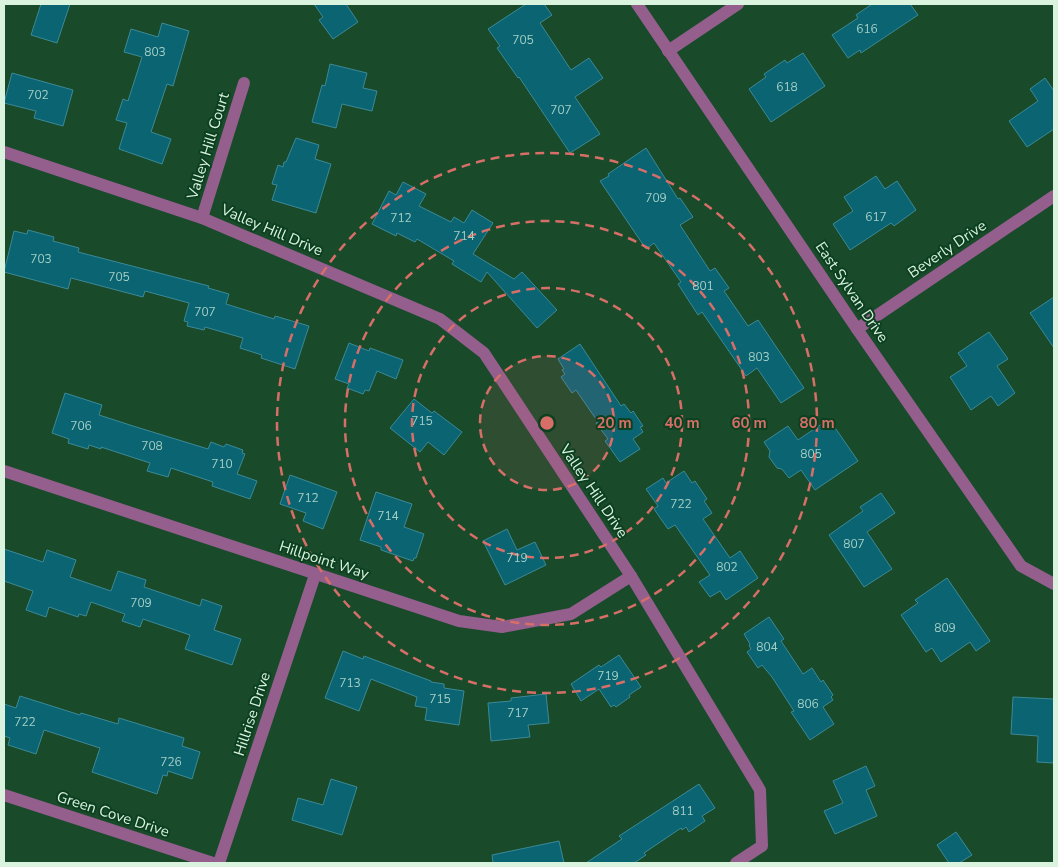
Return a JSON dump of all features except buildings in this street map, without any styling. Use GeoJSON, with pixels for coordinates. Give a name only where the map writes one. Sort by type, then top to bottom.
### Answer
{"type":"FeatureCollection","features":[{"type":"Feature","properties":{"kind":"street","name":"East Sylvan Drive"},"geometry":{"type":"LineString","coordinates":[[638,4],[668,51],[1021,566],[1054,584]]}},
{"type":"Feature","properties":{"kind":"street"},"geometry":{"type":"LineString","coordinates":[[668,51],[738,4]]}},
{"type":"Feature","properties":{"kind":"street","name":"Valley Hill Court"},"geometry":{"type":"LineString","coordinates":[[202,218],[244,83]]}},
{"type":"Feature","properties":{"kind":"street","name":"Valley Hill Drive"},"geometry":{"type":"LineString","coordinates":[[4,152],[202,218],[440,319],[484,353],[631,576],[760,790],[762,846],[736,863]]}},
{"type":"Feature","properties":{"kind":"street","name":"Beverly Drive"},"geometry":{"type":"LineString","coordinates":[[857,328],[1054,196]]}},
{"type":"Feature","properties":{"kind":"street","name":"Hillpoint Way"},"geometry":{"type":"LineString","coordinates":[[4,471],[459,621],[502,627],[572,614],[631,576]]}},
{"type":"Feature","properties":{"kind":"street","name":"Hillrise Drive"},"geometry":{"type":"LineString","coordinates":[[219,863],[315,575]]}},
{"type":"Feature","properties":{"kind":"street","name":"Green Cove Drive"},"geometry":{"type":"LineString","coordinates":[[4,795],[213,863]]}}]}
